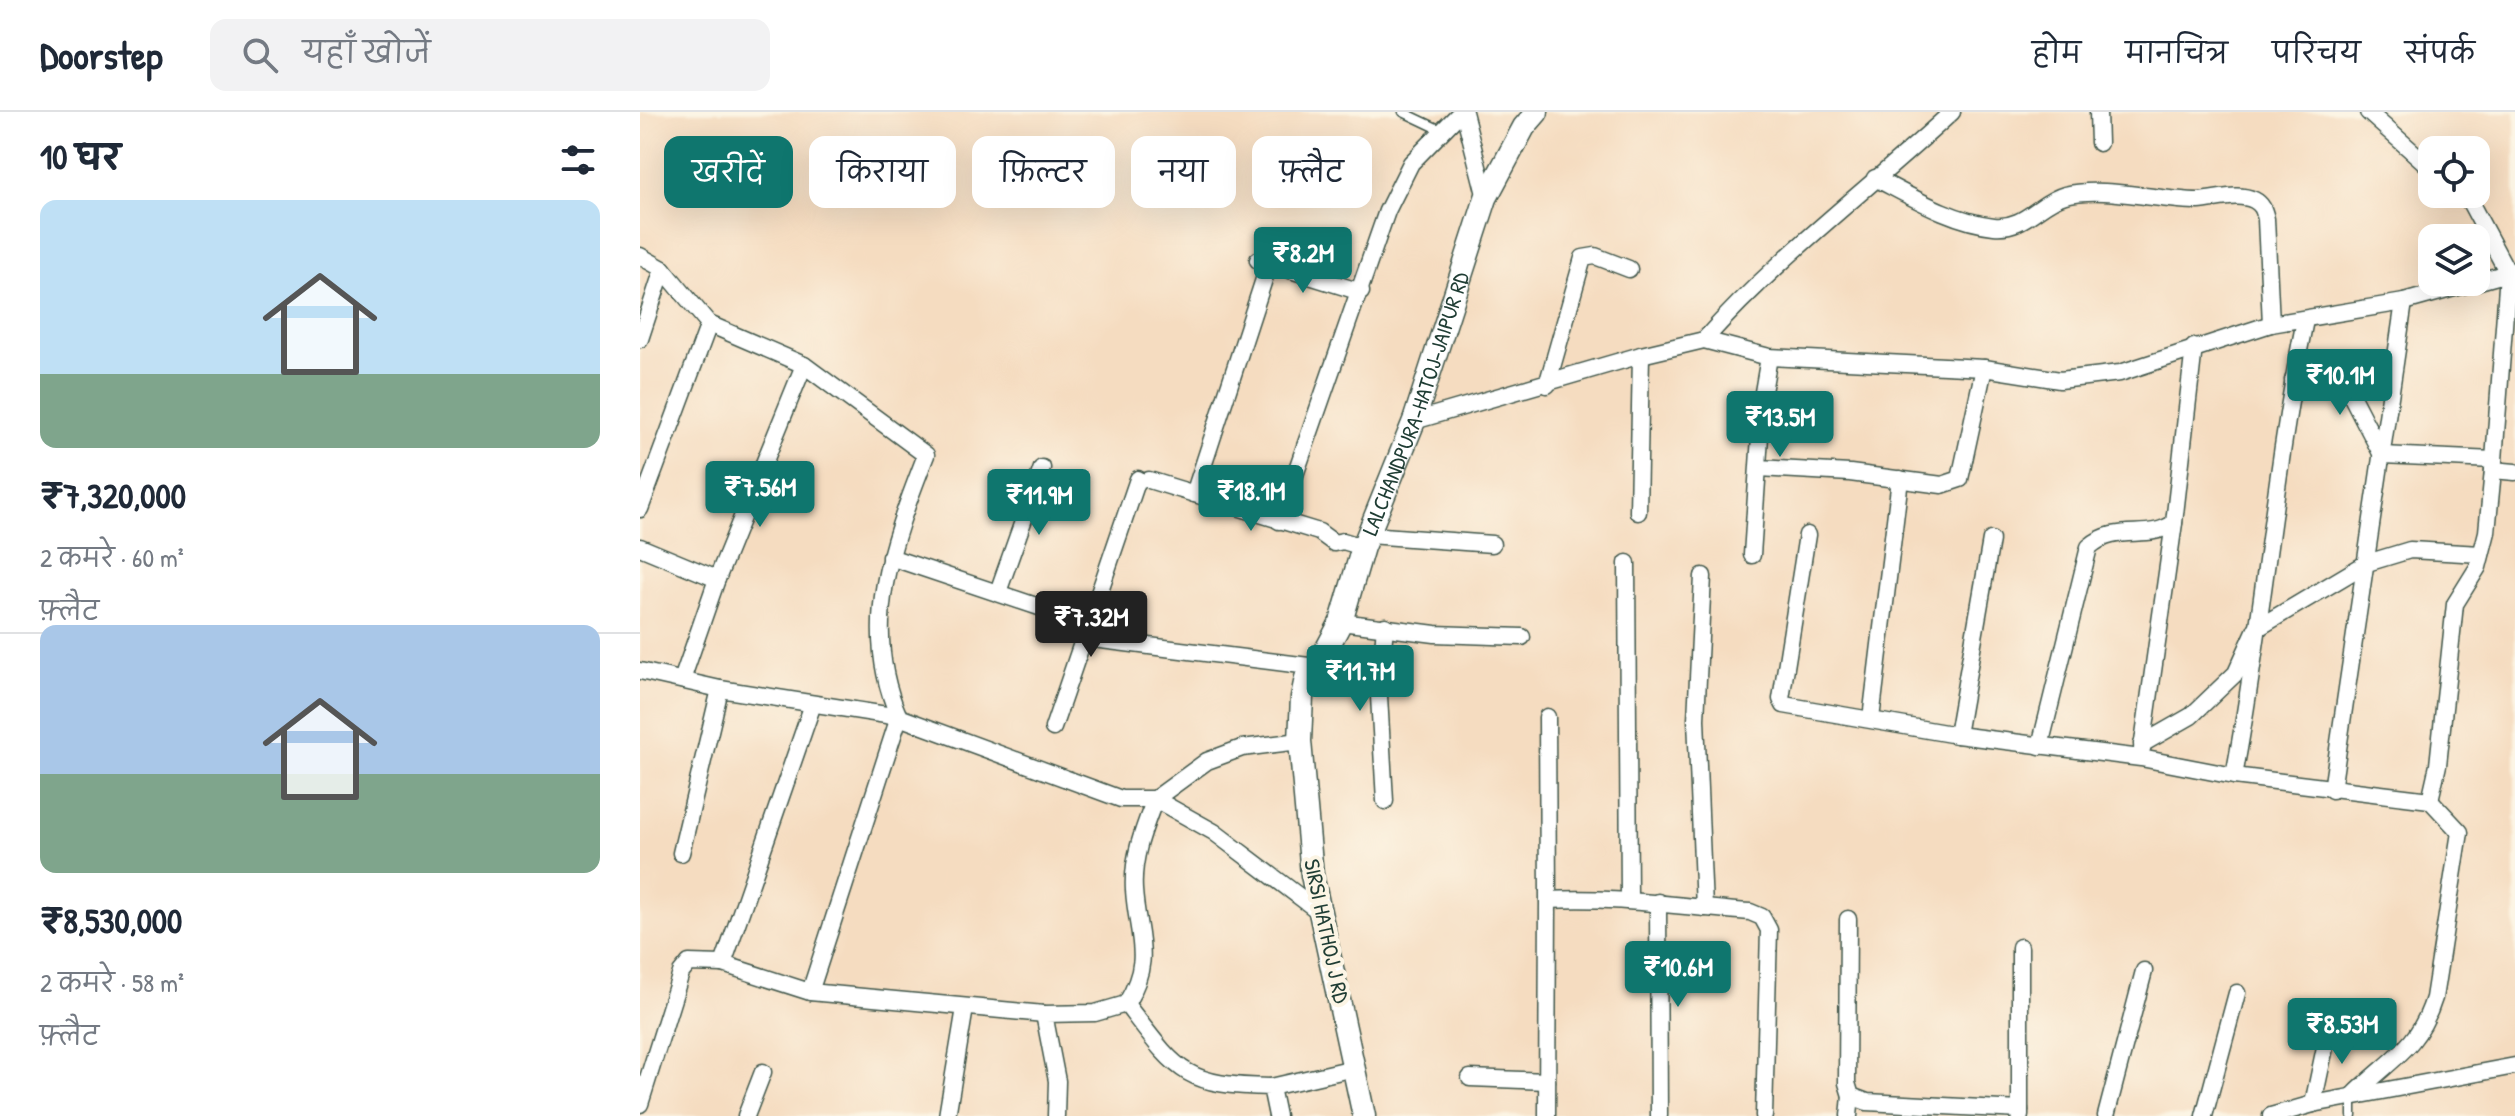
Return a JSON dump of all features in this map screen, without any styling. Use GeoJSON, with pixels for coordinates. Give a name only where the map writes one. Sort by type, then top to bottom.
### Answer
{"type":"FeatureCollection","features":[{"type":"Feature","properties":{"kind":"street"},"geometry":{"type":"LineString","coordinates":[[1279,521],[1387,211],[1411,163],[1441,130],[1463,112],[1486,198]]}},
{"type":"Feature","properties":{"kind":"street","name":"LALCHANDPURA-HATOJ-JAIPUR RD"},"geometry":{"type":"LineString","coordinates":[[1302,697],[1306,678],[1317,667],[1341,622],[1358,541],[1414,421],[1486,198],[1524,127],[1537,112]]}},
{"type":"Feature","properties":{"kind":"street"},"geometry":{"type":"LineString","coordinates":[[1704,340],[1737,303],[1952,112]]}},
{"type":"Feature","properties":{"kind":"street"},"geometry":{"type":"LineString","coordinates":[[2098,112],[2099,143]]}},
{"type":"Feature","properties":{"kind":"street"},"geometry":{"type":"LineString","coordinates":[[2368,112],[2418,157]]}},
{"type":"Feature","properties":{"kind":"street"},"geometry":{"type":"LineString","coordinates":[[1875,178],[1931,206],[1997,226],[2021,222],[2063,195],[2090,192],[2174,201],[2243,197],[2255,200],[2263,207],[2266,219],[2271,324]]}},
{"type":"Feature","properties":{"kind":"street"},"geometry":{"type":"LineString","coordinates":[[2430,800],[2438,765],[2455,604],[2478,567],[2481,554],[2512,272],[2474,208]]}},
{"type":"Feature","properties":{"kind":"street"},"geometry":{"type":"LineString","coordinates":[[640,256],[663,269],[709,324],[804,365],[926,455],[890,557],[880,616],[879,650],[885,684],[899,717],[810,992]]}},
{"type":"Feature","properties":{"kind":"street"},"geometry":{"type":"LineString","coordinates":[[1547,385],[1583,258],[1595,256],[1629,269]]}},
{"type":"Feature","properties":{"kind":"street"},"geometry":{"type":"LineString","coordinates":[[1194,494],[1263,262],[1361,292]]}},
{"type":"Feature","properties":{"kind":"street"},"geometry":{"type":"LineString","coordinates":[[640,339],[663,269]]}},
{"type":"Feature","properties":{"kind":"street"},"geometry":{"type":"LineString","coordinates":[[1414,421],[1547,385],[1641,355],[1704,340],[1769,357],[1984,368],[2060,380],[2120,373],[2271,324],[2404,302],[2512,272]]}},
{"type":"Feature","properties":{"kind":"street"},"geometry":{"type":"LineString","coordinates":[[2332,790],[2404,302]]}},
{"type":"Feature","properties":{"kind":"street"},"geometry":{"type":"LineString","coordinates":[[2234,776],[2293,380],[2305,320]]}},
{"type":"Feature","properties":{"kind":"street"},"geometry":{"type":"LineString","coordinates":[[640,509],[709,324]]}},
{"type":"Feature","properties":{"kind":"street"},"geometry":{"type":"LineString","coordinates":[[2142,751],[2174,523],[2194,347]]}},
{"type":"Feature","properties":{"kind":"street"},"geometry":{"type":"LineString","coordinates":[[1638,512],[1641,355]]}},
{"type":"Feature","properties":{"kind":"street"},"geometry":{"type":"LineString","coordinates":[[1752,555],[1763,392],[1769,357]]}},
{"type":"Feature","properties":{"kind":"street"},"geometry":{"type":"LineString","coordinates":[[682,680],[717,579],[804,365]]}},
{"type":"Feature","properties":{"kind":"street"},"geometry":{"type":"LineString","coordinates":[[1759,468],[1942,485],[1960,479],[1984,368]]}},
{"type":"Feature","properties":{"kind":"street"},"geometry":{"type":"LineString","coordinates":[[2293,380],[2341,385],[2352,397],[2382,455]]}},
{"type":"Feature","properties":{"kind":"street"},"geometry":{"type":"LineString","coordinates":[[2382,455],[2493,465],[2515,472]]}},
{"type":"Feature","properties":{"kind":"street"},"geometry":{"type":"LineString","coordinates":[[998,592],[1042,468]]}},
{"type":"Feature","properties":{"kind":"street"},"geometry":{"type":"LineString","coordinates":[[1871,719],[1900,479]]}},
{"type":"Feature","properties":{"kind":"street"},"geometry":{"type":"LineString","coordinates":[[1053,728],[1144,480],[1319,532],[1325,539],[1492,544]]}},
{"type":"Feature","properties":{"kind":"street"},"geometry":{"type":"LineString","coordinates":[[2040,746],[2089,547],[2100,537],[2118,531],[2164,530],[2174,523]]}},
{"type":"Feature","properties":{"kind":"street"},"geometry":{"type":"LineString","coordinates":[[1807,535],[1781,699],[1789,707],[2040,746],[2142,751],[2234,776],[2430,800],[2460,832],[2434,998],[2426,1023],[2412,1045],[2384,1065],[2352,1097]]}},
{"type":"Feature","properties":{"kind":"street"},"geometry":{"type":"LineString","coordinates":[[1957,735],[1991,540]]}},
{"type":"Feature","properties":{"kind":"street"},"geometry":{"type":"LineString","coordinates":[[640,547],[717,579]]}},
{"type":"Feature","properties":{"kind":"street"},"geometry":{"type":"LineString","coordinates":[[2142,751],[2191,716],[2236,673],[2256,629],[2367,563],[2410,550],[2481,554]]}},
{"type":"Feature","properties":{"kind":"street"},"geometry":{"type":"LineString","coordinates":[[890,557],[1045,609],[1085,638],[1317,667]]}},
{"type":"Feature","properties":{"kind":"street"},"geometry":{"type":"LineString","coordinates":[[1627,563],[1629,899]]}},
{"type":"Feature","properties":{"kind":"street"},"geometry":{"type":"LineString","coordinates":[[1703,576],[1696,719],[1704,908]]}},
{"type":"Feature","properties":{"kind":"street"},"geometry":{"type":"LineString","coordinates":[[1341,622],[1435,634],[1522,637]]}},
{"type":"Feature","properties":{"kind":"street"},"geometry":{"type":"LineString","coordinates":[[1385,626],[1379,696],[1385,801]]}},
{"type":"Feature","properties":{"kind":"street"},"geometry":{"type":"LineString","coordinates":[[640,671],[720,689],[899,717],[1121,799],[1155,799],[1214,832],[1321,913]]}},
{"type":"Feature","properties":{"kind":"street"},"geometry":{"type":"LineString","coordinates":[[681,853],[720,689]]}},
{"type":"Feature","properties":{"kind":"street","name":"SIRSI HATHOJ J RD"},"geometry":{"type":"LineString","coordinates":[[1302,697],[1300,741],[1312,875],[1364,1116]]}},
{"type":"Feature","properties":{"kind":"street"},"geometry":{"type":"LineString","coordinates":[[723,964],[813,704]]}},
{"type":"Feature","properties":{"kind":"street"},"geometry":{"type":"LineString","coordinates":[[1547,717],[1547,1116]]}},
{"type":"Feature","properties":{"kind":"street"},"geometry":{"type":"LineString","coordinates":[[640,1104],[681,973],[689,963],[723,964],[810,992],[965,1008],[1044,1014],[1095,1013],[1126,1004],[1137,986],[1144,959],[1134,890],[1135,855],[1155,799],[1207,761],[1242,748],[1300,741]]}},
{"type":"Feature","properties":{"kind":"street"},"geometry":{"type":"LineString","coordinates":[[1548,900],[1629,899],[1750,912],[1762,917],[1769,930],[1764,1116]]}},
{"type":"Feature","properties":{"kind":"street"},"geometry":{"type":"LineString","coordinates":[[1658,902],[1659,1116]]}},
{"type":"Feature","properties":{"kind":"street"},"geometry":{"type":"LineString","coordinates":[[1848,919],[1849,1116]]}},
{"type":"Feature","properties":{"kind":"street"},"geometry":{"type":"LineString","coordinates":[[1851,1096],[1867,1102],[2020,1113],[2020,947]]}},
{"type":"Feature","properties":{"kind":"street"},"geometry":{"type":"LineString","coordinates":[[2106,1116],[2144,971]]}},
{"type":"Feature","properties":{"kind":"street"},"geometry":{"type":"LineString","coordinates":[[2204,1116],[2237,993]]}},
{"type":"Feature","properties":{"kind":"street"},"geometry":{"type":"LineString","coordinates":[[1126,1004],[1164,1053],[1190,1076],[1224,1087],[1271,1087],[1354,1068]]}},
{"type":"Feature","properties":{"kind":"street"},"geometry":{"type":"LineString","coordinates":[[947,1116],[965,1008]]}},
{"type":"Feature","properties":{"kind":"street"},"geometry":{"type":"LineString","coordinates":[[1044,1014],[1055,1065],[1056,1116]]}},
{"type":"Feature","properties":{"kind":"street"},"geometry":{"type":"LineString","coordinates":[[2313,1104],[2331,1019]]}},
{"type":"Feature","properties":{"kind":"street"},"geometry":{"type":"LineString","coordinates":[[2271,1116],[2313,1104],[2515,1066]]}},
{"type":"Feature","properties":{"kind":"street"},"geometry":{"type":"LineString","coordinates":[[746,1116],[763,1072]]}},
{"type":"Feature","properties":{"kind":"street"},"geometry":{"type":"LineString","coordinates":[[1470,1078],[1547,1081]]}},
{"type":"Feature","properties":{"kind":"street"},"geometry":{"type":"LineString","coordinates":[[1271,1087],[1277,1116]]}},
{"type":"Feature","properties":{"kind":"lane"},"geometry":{"type":"LineString","coordinates":[[1403,112],[1441,130]]}},
{"type":"Feature","properties":{"kind":"lane"},"geometry":{"type":"LineString","coordinates":[[2352,1097],[2352,1116]]}}]}
